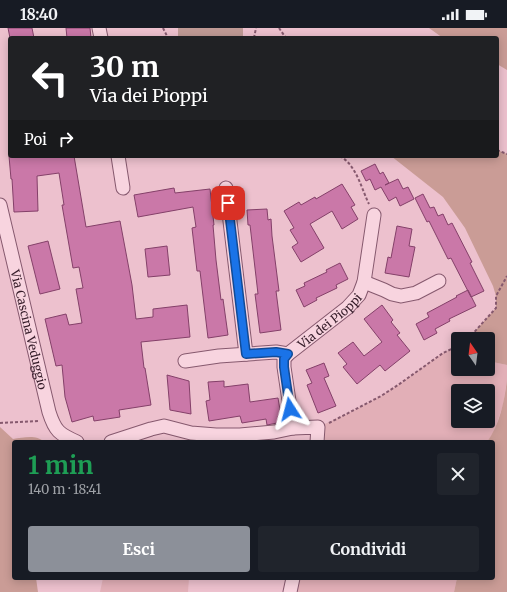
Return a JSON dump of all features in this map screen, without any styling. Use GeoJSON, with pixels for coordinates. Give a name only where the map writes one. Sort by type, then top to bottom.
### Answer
{"type":"FeatureCollection","features":[{"type":"Feature","properties":{"kind":"street"},"geometry":{"type":"LineString","coordinates":[[118,158],[122,188]]}},
{"type":"Feature","properties":{"kind":"street"},"geometry":{"type":"LineString","coordinates":[[226,188],[246,354]]}},
{"type":"Feature","properties":{"kind":"street","name":"Via Cascina Veduggio"},"geometry":{"type":"LineString","coordinates":[[0,205],[51,420],[55,428],[60,433],[73,440]]}},
{"type":"Feature","properties":{"kind":"street","name":"Via dei Pioppi"},"geometry":{"type":"LineString","coordinates":[[293,428],[284,359],[288,354],[347,308],[359,295],[364,282],[374,215]]}},
{"type":"Feature","properties":{"kind":"street","name":"Via dei Pioppi"},"geometry":{"type":"LineString","coordinates":[[364,282],[392,294],[401,296],[416,293],[439,281]]}},
{"type":"Feature","properties":{"kind":"street","name":"Via dei Pioppi"},"geometry":{"type":"LineString","coordinates":[[186,361],[246,354],[276,352],[288,354]]}},
{"type":"Feature","properties":{"kind":"street"},"geometry":{"type":"LineString","coordinates":[[117,440],[164,426],[191,433],[216,435],[253,434],[293,428],[318,427],[317,440]]}},
{"type":"Feature","properties":{"kind":"street"},"geometry":{"type":"LineString","coordinates":[[290,592],[293,580]]}},
{"type":"Feature","properties":{"kind":"path"},"geometry":{"type":"LineString","coordinates":[[343,158],[354,170],[374,215]]}},
{"type":"Feature","properties":{"kind":"path"},"geometry":{"type":"LineString","coordinates":[[474,332],[496,308],[496,296],[507,276]]}},
{"type":"Feature","properties":{"kind":"path"},"geometry":{"type":"LineString","coordinates":[[318,427],[349,413],[380,396],[443,353],[451,349]]}},
{"type":"Feature","properties":{"kind":"path"},"geometry":{"type":"LineString","coordinates":[[0,423],[51,420]]}},
{"type":"Feature","properties":{"kind":"shaded area"},"geometry":{"type":"Polygon","coordinates":[[[178,28],[243,28],[243,36],[178,36],[178,28]]]}},
{"type":"Feature","properties":{"kind":"shaded area"},"geometry":{"type":"Polygon","coordinates":[[[429,28],[507,28],[507,70],[499,65],[499,36],[440,36],[429,28]]]}},
{"type":"Feature","properties":{"kind":"shaded area"},"geometry":{"type":"Polygon","coordinates":[[[499,151],[507,154],[507,365],[495,362],[495,332],[474,332],[496,308],[496,296],[493,286],[465,228],[443,197],[394,158],[499,158],[499,151]]]}},
{"type":"Feature","properties":{"kind":"shaded area"},"geometry":{"type":"Polygon","coordinates":[[[451,349],[451,376],[495,376],[495,362],[507,365],[507,380],[503,405],[494,432],[488,440],[317,440],[318,427],[381,396],[443,353],[451,349]]]}},
{"type":"Feature","properties":{"kind":"shaded area"},"geometry":{"type":"Polygon","coordinates":[[[507,380],[507,592],[454,592],[457,580],[495,580],[495,440],[488,440],[498,420],[503,405],[507,380]]]}},
{"type":"Feature","properties":{"kind":"shaded area"},"geometry":{"type":"Polygon","coordinates":[[[0,427],[13,439],[33,437],[41,440],[12,440],[12,580],[36,580],[38,592],[0,592],[0,427]]]}},
{"type":"Feature","properties":{"kind":"shaded area"},"geometry":{"type":"Polygon","coordinates":[[[103,580],[189,580],[188,592],[100,592],[103,580]]]}},
{"type":"Feature","properties":{"kind":"shaded area"},"geometry":{"type":"Polygon","coordinates":[[[293,580],[457,580],[454,592],[290,592],[293,580]]]}},
{"type":"Feature","properties":{"kind":"building"},"geometry":{"type":"Polygon","coordinates":[[[8,28],[32,28],[34,36],[10,36],[8,28]]]}},
{"type":"Feature","properties":{"kind":"building"},"geometry":{"type":"Polygon","coordinates":[[[66,28],[90,28],[91,36],[67,36],[66,28]]]}},
{"type":"Feature","properties":{"kind":"building"},"geometry":{"type":"Polygon","coordinates":[[[9,158],[74,158],[86,227],[120,221],[132,285],[136,319],[153,317],[153,309],[187,305],[190,337],[141,342],[151,405],[119,410],[120,417],[94,421],[93,416],[72,422],[65,397],[62,365],[56,366],[45,319],[66,314],[69,325],[82,323],[76,289],[83,288],[79,267],[73,268],[62,205],[64,205],[59,173],[37,176],[38,211],[14,212],[9,158]]]}},
{"type":"Feature","properties":{"kind":"building"},"geometry":{"type":"Polygon","coordinates":[[[375,164],[380,174],[383,172],[389,183],[385,185],[398,179],[403,189],[408,187],[414,199],[400,206],[396,197],[389,201],[381,187],[375,190],[370,179],[366,181],[361,171],[375,164]]]}},
{"type":"Feature","properties":{"kind":"building"},"geometry":{"type":"Polygon","coordinates":[[[342,184],[355,205],[351,207],[358,219],[342,229],[332,211],[310,224],[324,248],[301,262],[292,247],[298,243],[290,230],[294,228],[284,211],[299,202],[301,205],[315,197],[316,199],[342,184]]]}},
{"type":"Feature","properties":{"kind":"building"},"geometry":{"type":"Polygon","coordinates":[[[174,188],[175,193],[210,189],[216,260],[221,300],[223,299],[228,335],[208,338],[200,271],[197,271],[192,228],[196,227],[193,207],[138,217],[134,195],[174,188]]]}},
{"type":"Feature","properties":{"kind":"building"},"geometry":{"type":"Polygon","coordinates":[[[423,194],[430,208],[434,207],[438,216],[443,214],[448,225],[452,223],[472,262],[470,263],[484,291],[471,297],[451,258],[448,259],[429,221],[427,222],[415,198],[423,194]]]}},
{"type":"Feature","properties":{"kind":"building"},"geometry":{"type":"Polygon","coordinates":[[[267,209],[268,220],[271,219],[279,291],[276,291],[281,330],[260,333],[255,294],[258,294],[247,210],[267,209]]]}},
{"type":"Feature","properties":{"kind":"building"},"geometry":{"type":"Polygon","coordinates":[[[397,226],[412,229],[409,246],[415,247],[409,277],[385,273],[388,257],[391,258],[397,226]]]}},
{"type":"Feature","properties":{"kind":"building"},"geometry":{"type":"Polygon","coordinates":[[[48,241],[60,289],[40,294],[28,246],[48,241]]]}},
{"type":"Feature","properties":{"kind":"building"},"geometry":{"type":"Polygon","coordinates":[[[167,246],[170,275],[148,277],[145,249],[167,246]]]}},
{"type":"Feature","properties":{"kind":"building"},"geometry":{"type":"Polygon","coordinates":[[[340,263],[348,279],[336,285],[337,288],[316,298],[317,300],[304,307],[296,290],[305,286],[304,283],[327,272],[326,270],[340,263]]]}},
{"type":"Feature","properties":{"kind":"building"},"geometry":{"type":"Polygon","coordinates":[[[468,290],[476,306],[449,319],[450,321],[435,329],[437,333],[424,340],[416,324],[429,317],[427,313],[468,290]]]}},
{"type":"Feature","properties":{"kind":"building"},"geometry":{"type":"Polygon","coordinates":[[[382,305],[393,320],[391,322],[400,333],[397,335],[410,351],[385,371],[380,365],[357,384],[343,367],[347,364],[338,353],[353,342],[364,356],[382,342],[364,319],[382,305]]]}},
{"type":"Feature","properties":{"kind":"building"},"geometry":{"type":"Polygon","coordinates":[[[324,363],[329,376],[324,378],[336,406],[318,413],[307,385],[312,383],[306,370],[324,363]]]}},
{"type":"Feature","properties":{"kind":"building"},"geometry":{"type":"Polygon","coordinates":[[[167,375],[189,381],[191,414],[170,410],[167,375]]]}},
{"type":"Feature","properties":{"kind":"building"},"geometry":{"type":"Polygon","coordinates":[[[224,381],[224,387],[248,384],[250,402],[278,398],[282,422],[267,425],[266,419],[242,423],[240,416],[209,421],[206,401],[210,400],[208,382],[224,381]]]}},
{"type":"Feature","properties":{"kind":"route"},"geometry":{"type":"LineString","coordinates":[[228,203],[246,354],[276,352],[288,354],[284,359],[284,367],[290,409]]}}]}
